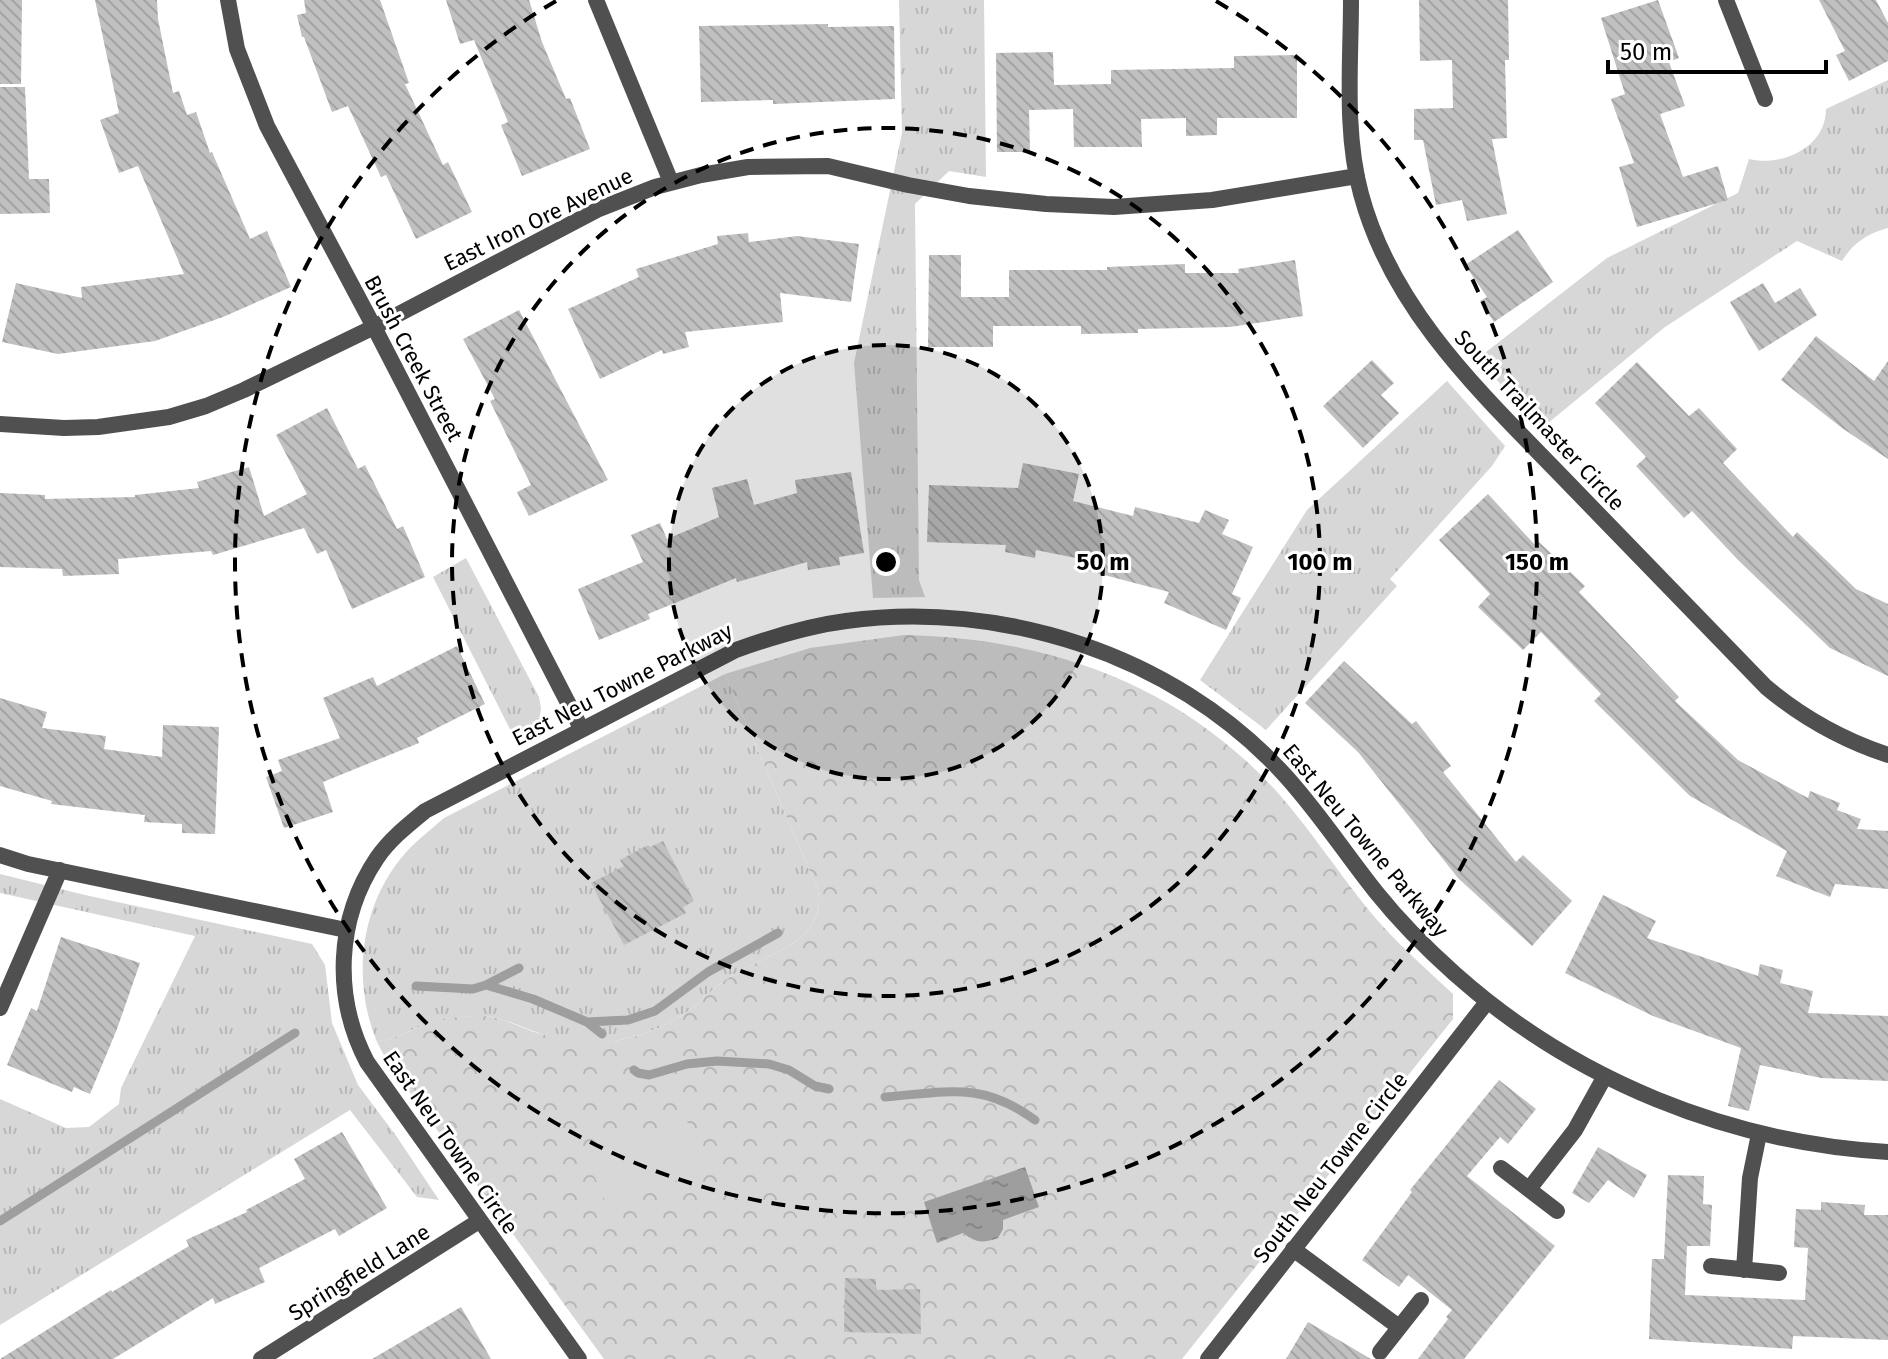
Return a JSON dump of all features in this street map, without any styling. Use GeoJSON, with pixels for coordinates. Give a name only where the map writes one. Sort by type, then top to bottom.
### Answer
{"type":"FeatureCollection","features":[{"type":"Feature","properties":{"kind":"street","name":"Brush Creek Street"},"geometry":{"type":"LineString","coordinates":[[228,0],[237,49],[267,126],[581,728]]}},
{"type":"Feature","properties":{"kind":"street"},"geometry":{"type":"LineString","coordinates":[[596,0],[671,182]]}},
{"type":"Feature","properties":{"kind":"street","name":"South Trailmaster Circle"},"geometry":{"type":"LineString","coordinates":[[1351,0],[1352,114],[1357,176],[1367,212],[1392,272],[1423,324],[1454,363],[1766,687],[1822,727],[1888,755]]}},
{"type":"Feature","properties":{"kind":"street"},"geometry":{"type":"LineString","coordinates":[[1726,0],[1765,99]]}},
{"type":"Feature","properties":{"kind":"street","name":"East Iron Ore Avenue"},"geometry":{"type":"LineString","coordinates":[[0,424],[98,427],[169,417],[244,390],[374,327],[599,209],[671,182],[748,167],[828,166],[969,196],[1114,207],[1212,200],[1357,176]]}},
{"type":"Feature","properties":{"kind":"street","name":"East Neu Towne Parkway"},"geometry":{"type":"LineString","coordinates":[[346,930],[372,867],[406,826],[453,794],[736,650],[805,628],[863,619],[917,617],[998,623],[1049,634],[1106,653],[1173,686],[1250,742],[1299,791],[1393,912],[1431,953],[1487,1002],[1547,1043],[1605,1076],[1675,1107],[1759,1134],[1816,1145],[1888,1152]]}},
{"type":"Feature","properties":{"kind":"street"},"geometry":{"type":"LineString","coordinates":[[0,855],[346,930]]}},
{"type":"Feature","properties":{"kind":"street"},"geometry":{"type":"LineString","coordinates":[[0,1008],[60,870]]}},
{"type":"Feature","properties":{"kind":"street","name":"East Neu Towne Circle"},"geometry":{"type":"LineString","coordinates":[[346,930],[346,1002],[360,1049],[377,1079],[579,1359]]}},
{"type":"Feature","properties":{"kind":"street","name":"South Neu Towne Circle"},"geometry":{"type":"LineString","coordinates":[[1208,1359],[1487,1002]]}},
{"type":"Feature","properties":{"kind":"street"},"geometry":{"type":"LineString","coordinates":[[1529,1189],[1575,1130],[1605,1076]]}},
{"type":"Feature","properties":{"kind":"street"},"geometry":{"type":"LineString","coordinates":[[1744,1270],[1750,1178],[1759,1134]]}},
{"type":"Feature","properties":{"kind":"street"},"geometry":{"type":"LineString","coordinates":[[1501,1168],[1557,1211]]}},
{"type":"Feature","properties":{"kind":"street","name":"Springfield Lane"},"geometry":{"type":"LineString","coordinates":[[261,1359],[479,1221]]}},
{"type":"Feature","properties":{"kind":"street"},"geometry":{"type":"LineString","coordinates":[[1293,1249],[1399,1327]]}},
{"type":"Feature","properties":{"kind":"street"},"geometry":{"type":"LineString","coordinates":[[1711,1266],[1779,1273]]}},
{"type":"Feature","properties":{"kind":"street"},"geometry":{"type":"LineString","coordinates":[[1380,1352],[1421,1300]]}},
{"type":"Feature","properties":{"kind":"green space"},"geometry":{"type":"Polygon","coordinates":[[[899,0],[984,0],[986,177],[949,171],[915,204],[919,580],[925,597],[873,598],[854,363],[902,133],[899,0]]]}},
{"type":"Feature","properties":{"kind":"green space"},"geometry":{"type":"Polygon","coordinates":[[[1888,80],[1888,228],[1861,240],[1842,261],[1797,241],[1665,327],[1542,428],[1477,359],[1607,258],[1738,193],[1749,159],[1775,160],[1800,152],[1818,134],[1826,109],[1888,80]]]}},
{"type":"Feature","properties":{"kind":"green space"},"geometry":{"type":"Polygon","coordinates":[[[1447,381],[1505,446],[1492,466],[1390,579],[1397,586],[1266,730],[1200,680],[1307,510],[1447,381]]]}},
{"type":"Feature","properties":{"kind":"green space"},"geometry":{"type":"Polygon","coordinates":[[[466,558],[539,697],[538,728],[516,741],[433,577],[466,558]]]}},
{"type":"Feature","properties":{"kind":"green space"},"geometry":{"type":"Polygon","coordinates":[[[904,635],[957,638],[1060,658],[1108,674],[1155,696],[1198,723],[1240,755],[1278,793],[1377,919],[1453,994],[1453,1019],[1182,1359],[604,1359],[387,1061],[377,1042],[438,1020],[475,1016],[498,1019],[551,1037],[570,1040],[601,1042],[630,1038],[676,1019],[725,980],[801,937],[816,916],[818,890],[725,674],[810,648],[904,635]]]}},
{"type":"Feature","properties":{"kind":"green space"},"geometry":{"type":"Polygon","coordinates":[[[725,674],[818,890],[818,911],[808,930],[782,950],[725,980],[676,1019],[630,1038],[610,1042],[566,1040],[496,1018],[476,1016],[437,1021],[377,1042],[364,991],[365,939],[381,889],[412,846],[444,818],[725,674]]]}},
{"type":"Feature","properties":{"kind":"green space"},"geometry":{"type":"Polygon","coordinates":[[[0,874],[312,944],[325,965],[332,1023],[358,1085],[439,1200],[417,1197],[350,1110],[0,1325],[0,1099],[66,1128],[89,1127],[119,1104],[121,1088],[195,936],[0,893],[0,874]]]}},
{"type":"Feature","properties":{"kind":"green space"},"geometry":{"type":"Polygon","coordinates":[[[686,1118],[703,1171],[607,1206],[585,1154],[686,1118]]]}},
{"type":"Feature","properties":{"kind":"water"},"geometry":{"type":"Polygon","coordinates":[[[1025,1167],[1039,1207],[1003,1220],[1003,1229],[998,1238],[979,1241],[963,1233],[937,1243],[924,1202],[1025,1167]]]}},
{"type":"Feature","properties":{"kind":"building"},"geometry":{"type":"Polygon","coordinates":[[[0,0],[22,0],[21,84],[0,84],[0,0]]]}},
{"type":"Feature","properties":{"kind":"building"},"geometry":{"type":"Polygon","coordinates":[[[95,0],[157,0],[173,93],[179,91],[187,115],[196,112],[210,153],[250,239],[267,231],[291,287],[223,317],[155,341],[58,354],[2,342],[16,283],[82,298],[81,287],[184,274],[138,166],[119,173],[100,120],[119,113],[95,0]]]}},
{"type":"Feature","properties":{"kind":"building"},"geometry":{"type":"Polygon","coordinates":[[[304,0],[380,0],[409,83],[405,84],[443,165],[448,162],[472,212],[416,239],[386,175],[381,177],[348,106],[332,112],[302,37],[297,15],[306,13],[304,0]]]}},
{"type":"Feature","properties":{"kind":"building"},"geometry":{"type":"Polygon","coordinates":[[[446,0],[529,0],[542,42],[566,99],[570,98],[590,149],[522,176],[501,125],[508,122],[474,40],[460,44],[446,0]]]}},
{"type":"Feature","properties":{"kind":"building"},"geometry":{"type":"Polygon","coordinates":[[[1419,0],[1508,0],[1509,60],[1505,60],[1507,138],[1492,139],[1507,214],[1467,221],[1462,200],[1436,205],[1423,140],[1414,140],[1414,109],[1453,108],[1452,60],[1420,61],[1419,0]]]}},
{"type":"Feature","properties":{"kind":"building"},"geometry":{"type":"Polygon","coordinates":[[[1658,0],[1679,58],[1669,62],[1685,106],[1660,114],[1683,177],[1718,166],[1728,200],[1637,227],[1619,167],[1634,163],[1611,99],[1625,94],[1601,18],[1658,0]]]}},
{"type":"Feature","properties":{"kind":"building"},"geometry":{"type":"Polygon","coordinates":[[[1819,0],[1876,0],[1888,23],[1888,61],[1849,81],[1836,55],[1845,51],[1819,0]]]}},
{"type":"Feature","properties":{"kind":"building"},"geometry":{"type":"Polygon","coordinates":[[[828,24],[828,27],[894,26],[895,99],[773,104],[773,100],[701,102],[699,26],[828,24]]]}},
{"type":"Feature","properties":{"kind":"building"},"geometry":{"type":"Polygon","coordinates":[[[1053,52],[1054,85],[1111,84],[1111,70],[1234,68],[1234,56],[1297,55],[1297,118],[1217,118],[1217,135],[1186,136],[1186,118],[1141,119],[1142,147],[1074,147],[1073,109],[1029,110],[1030,152],[997,152],[996,53],[1053,52]]]}},
{"type":"Feature","properties":{"kind":"building"},"geometry":{"type":"Polygon","coordinates":[[[0,87],[25,87],[29,179],[49,179],[50,213],[0,214],[0,87]]]}},
{"type":"Feature","properties":{"kind":"building"},"geometry":{"type":"Polygon","coordinates":[[[1518,230],[1553,282],[1494,322],[1480,301],[1487,297],[1465,265],[1518,230]]]}},
{"type":"Feature","properties":{"kind":"building"},"geometry":{"type":"Polygon","coordinates":[[[748,233],[749,242],[797,236],[859,244],[851,302],[780,293],[783,322],[685,332],[689,347],[663,354],[662,350],[600,379],[568,309],[639,277],[636,269],[718,244],[717,236],[748,233]]]}},
{"type":"Feature","properties":{"kind":"building"},"geometry":{"type":"Polygon","coordinates":[[[929,255],[961,255],[961,297],[1009,297],[1009,270],[1107,270],[1107,267],[1185,264],[1185,273],[1239,273],[1238,269],[1295,260],[1303,316],[1230,327],[1138,329],[1138,333],[1081,334],[1081,326],[993,326],[993,347],[928,347],[929,255]]]}},
{"type":"Feature","properties":{"kind":"building"},"geometry":{"type":"Polygon","coordinates":[[[1763,283],[1775,303],[1800,288],[1817,315],[1759,351],[1730,302],[1763,283]]]}},
{"type":"Feature","properties":{"kind":"building"},"geometry":{"type":"Polygon","coordinates":[[[519,310],[608,480],[529,516],[517,492],[531,485],[490,401],[495,399],[463,339],[519,310]]]}},
{"type":"Feature","properties":{"kind":"building"},"geometry":{"type":"Polygon","coordinates":[[[1816,336],[1874,381],[1888,361],[1888,459],[1781,380],[1816,336]]]}},
{"type":"Feature","properties":{"kind":"building"},"geometry":{"type":"Polygon","coordinates":[[[1372,360],[1394,383],[1381,395],[1399,413],[1363,448],[1323,406],[1372,360]]]}},
{"type":"Feature","properties":{"kind":"building"},"geometry":{"type":"Polygon","coordinates":[[[1637,362],[1689,416],[1699,408],[1737,449],[1723,463],[1793,537],[1797,532],[1856,589],[1888,604],[1888,676],[1830,648],[1692,511],[1684,518],[1636,466],[1646,457],[1595,403],[1637,362]]]}},
{"type":"Feature","properties":{"kind":"building"},"geometry":{"type":"Polygon","coordinates":[[[327,408],[358,469],[365,465],[397,529],[403,526],[425,577],[352,609],[326,550],[317,554],[304,528],[213,555],[211,551],[118,559],[119,574],[63,576],[62,569],[0,567],[0,493],[45,495],[45,499],[135,497],[199,488],[197,482],[249,467],[264,516],[307,494],[276,435],[327,408]]]}},
{"type":"Feature","properties":{"kind":"building"},"geometry":{"type":"Polygon","coordinates":[[[1023,463],[1079,474],[1073,501],[1133,516],[1135,507],[1199,523],[1205,510],[1229,520],[1222,534],[1253,547],[1232,594],[1241,598],[1226,630],[1164,603],[1169,592],[1089,571],[1091,561],[1036,550],[1035,558],[1005,552],[1006,545],[927,542],[929,485],[1018,488],[1023,463]]]}},
{"type":"Feature","properties":{"kind":"building"},"geometry":{"type":"Polygon","coordinates":[[[851,472],[864,553],[839,557],[840,565],[808,570],[807,562],[737,582],[736,578],[648,614],[650,619],[599,640],[578,589],[643,562],[631,535],[660,523],[667,539],[719,517],[712,488],[747,479],[754,505],[797,493],[795,480],[851,472]]]}},
{"type":"Feature","properties":{"kind":"building"},"geometry":{"type":"Polygon","coordinates":[[[1488,494],[1536,546],[1539,542],[1585,586],[1579,592],[1679,697],[1675,701],[1738,760],[1808,798],[1810,791],[1840,803],[1837,810],[1861,819],[1857,829],[1888,831],[1888,889],[1835,884],[1830,897],[1776,876],[1787,851],[1690,796],[1594,701],[1601,694],[1541,632],[1523,650],[1478,607],[1490,594],[1439,540],[1488,494]]]}},
{"type":"Feature","properties":{"kind":"building"},"geometry":{"type":"Polygon","coordinates":[[[457,646],[485,704],[417,738],[419,743],[323,782],[333,812],[284,828],[266,777],[282,771],[278,760],[340,738],[323,698],[373,677],[377,686],[457,646]]]}},
{"type":"Feature","properties":{"kind":"building"},"geometry":{"type":"Polygon","coordinates":[[[1344,661],[1412,724],[1416,721],[1451,766],[1443,772],[1516,862],[1523,855],[1572,901],[1532,946],[1458,878],[1358,752],[1305,703],[1344,661]]]}},
{"type":"Feature","properties":{"kind":"building"},"geometry":{"type":"Polygon","coordinates":[[[0,698],[47,712],[42,728],[106,736],[104,749],[162,757],[163,725],[219,727],[215,834],[182,833],[182,824],[144,822],[145,815],[51,804],[52,801],[0,786],[0,698]]]}},
{"type":"Feature","properties":{"kind":"building"},"geometry":{"type":"Polygon","coordinates":[[[663,841],[694,901],[683,907],[686,913],[624,945],[591,883],[624,866],[620,860],[648,845],[650,847],[663,841]]]}},
{"type":"Feature","properties":{"kind":"building"},"geometry":{"type":"Polygon","coordinates":[[[1603,895],[1656,921],[1647,938],[1758,976],[1760,964],[1783,970],[1780,983],[1813,991],[1808,1013],[1888,1016],[1888,1081],[1821,1078],[1760,1065],[1749,1111],[1728,1106],[1741,1048],[1653,1016],[1565,973],[1603,895]]]}},
{"type":"Feature","properties":{"kind":"building"},"geometry":{"type":"Polygon","coordinates":[[[61,937],[140,963],[90,1094],[74,1087],[72,1092],[7,1065],[31,1008],[37,1011],[61,937]]]}},
{"type":"Feature","properties":{"kind":"building"},"geometry":{"type":"Polygon","coordinates":[[[1499,1080],[1536,1109],[1508,1144],[1500,1137],[1467,1176],[1555,1246],[1464,1359],[1418,1359],[1452,1310],[1408,1275],[1399,1287],[1362,1260],[1412,1192],[1410,1190],[1499,1080]]]}},
{"type":"Feature","properties":{"kind":"building"},"geometry":{"type":"Polygon","coordinates":[[[342,1132],[387,1208],[339,1236],[335,1229],[259,1268],[265,1282],[215,1304],[213,1298],[113,1359],[0,1359],[189,1246],[186,1240],[247,1212],[305,1179],[294,1159],[342,1132]]]}},
{"type":"Feature","properties":{"kind":"building"},"geometry":{"type":"Polygon","coordinates":[[[1598,1147],[1647,1175],[1634,1198],[1608,1180],[1589,1203],[1572,1193],[1598,1147]]]}},
{"type":"Feature","properties":{"kind":"building"},"geometry":{"type":"Polygon","coordinates":[[[1668,1175],[1704,1176],[1703,1204],[1712,1205],[1710,1246],[1687,1246],[1685,1295],[1805,1300],[1808,1248],[1794,1247],[1796,1209],[1821,1210],[1821,1202],[1865,1205],[1864,1215],[1888,1215],[1888,1340],[1793,1336],[1792,1349],[1649,1339],[1652,1259],[1664,1259],[1668,1175]]]}},
{"type":"Feature","properties":{"kind":"building"},"geometry":{"type":"Polygon","coordinates":[[[845,1278],[876,1279],[876,1290],[920,1289],[921,1334],[844,1332],[845,1278]]]}},
{"type":"Feature","properties":{"kind":"building"},"geometry":{"type":"Polygon","coordinates":[[[461,1307],[491,1359],[372,1359],[461,1307]]]}},
{"type":"Feature","properties":{"kind":"building"},"geometry":{"type":"Polygon","coordinates":[[[1308,1322],[1371,1359],[1286,1359],[1308,1322]]]}},
{"type":"Feature","properties":{"kind":"waterway"},"geometry":{"type":"LineString","coordinates":[[486,985],[533,999],[587,1022],[628,1020],[655,1011],[708,972],[778,933]]}},
{"type":"Feature","properties":{"kind":"waterway"},"geometry":{"type":"LineString","coordinates":[[416,986],[473,989],[519,968]]}},
{"type":"Feature","properties":{"kind":"waterway"},"geometry":{"type":"LineString","coordinates":[[587,1022],[602,1034]]}},
{"type":"Feature","properties":{"kind":"waterway"},"geometry":{"type":"LineString","coordinates":[[0,1221],[295,1033]]}},
{"type":"Feature","properties":{"kind":"waterway"},"geometry":{"type":"LineString","coordinates":[[634,1070],[649,1075],[687,1064],[717,1061],[769,1064],[789,1070],[815,1086],[829,1089]]}},
{"type":"Feature","properties":{"kind":"waterway"},"geometry":{"type":"LineString","coordinates":[[885,1097],[946,1092],[981,1094],[998,1099],[1035,1120]]}}]}
